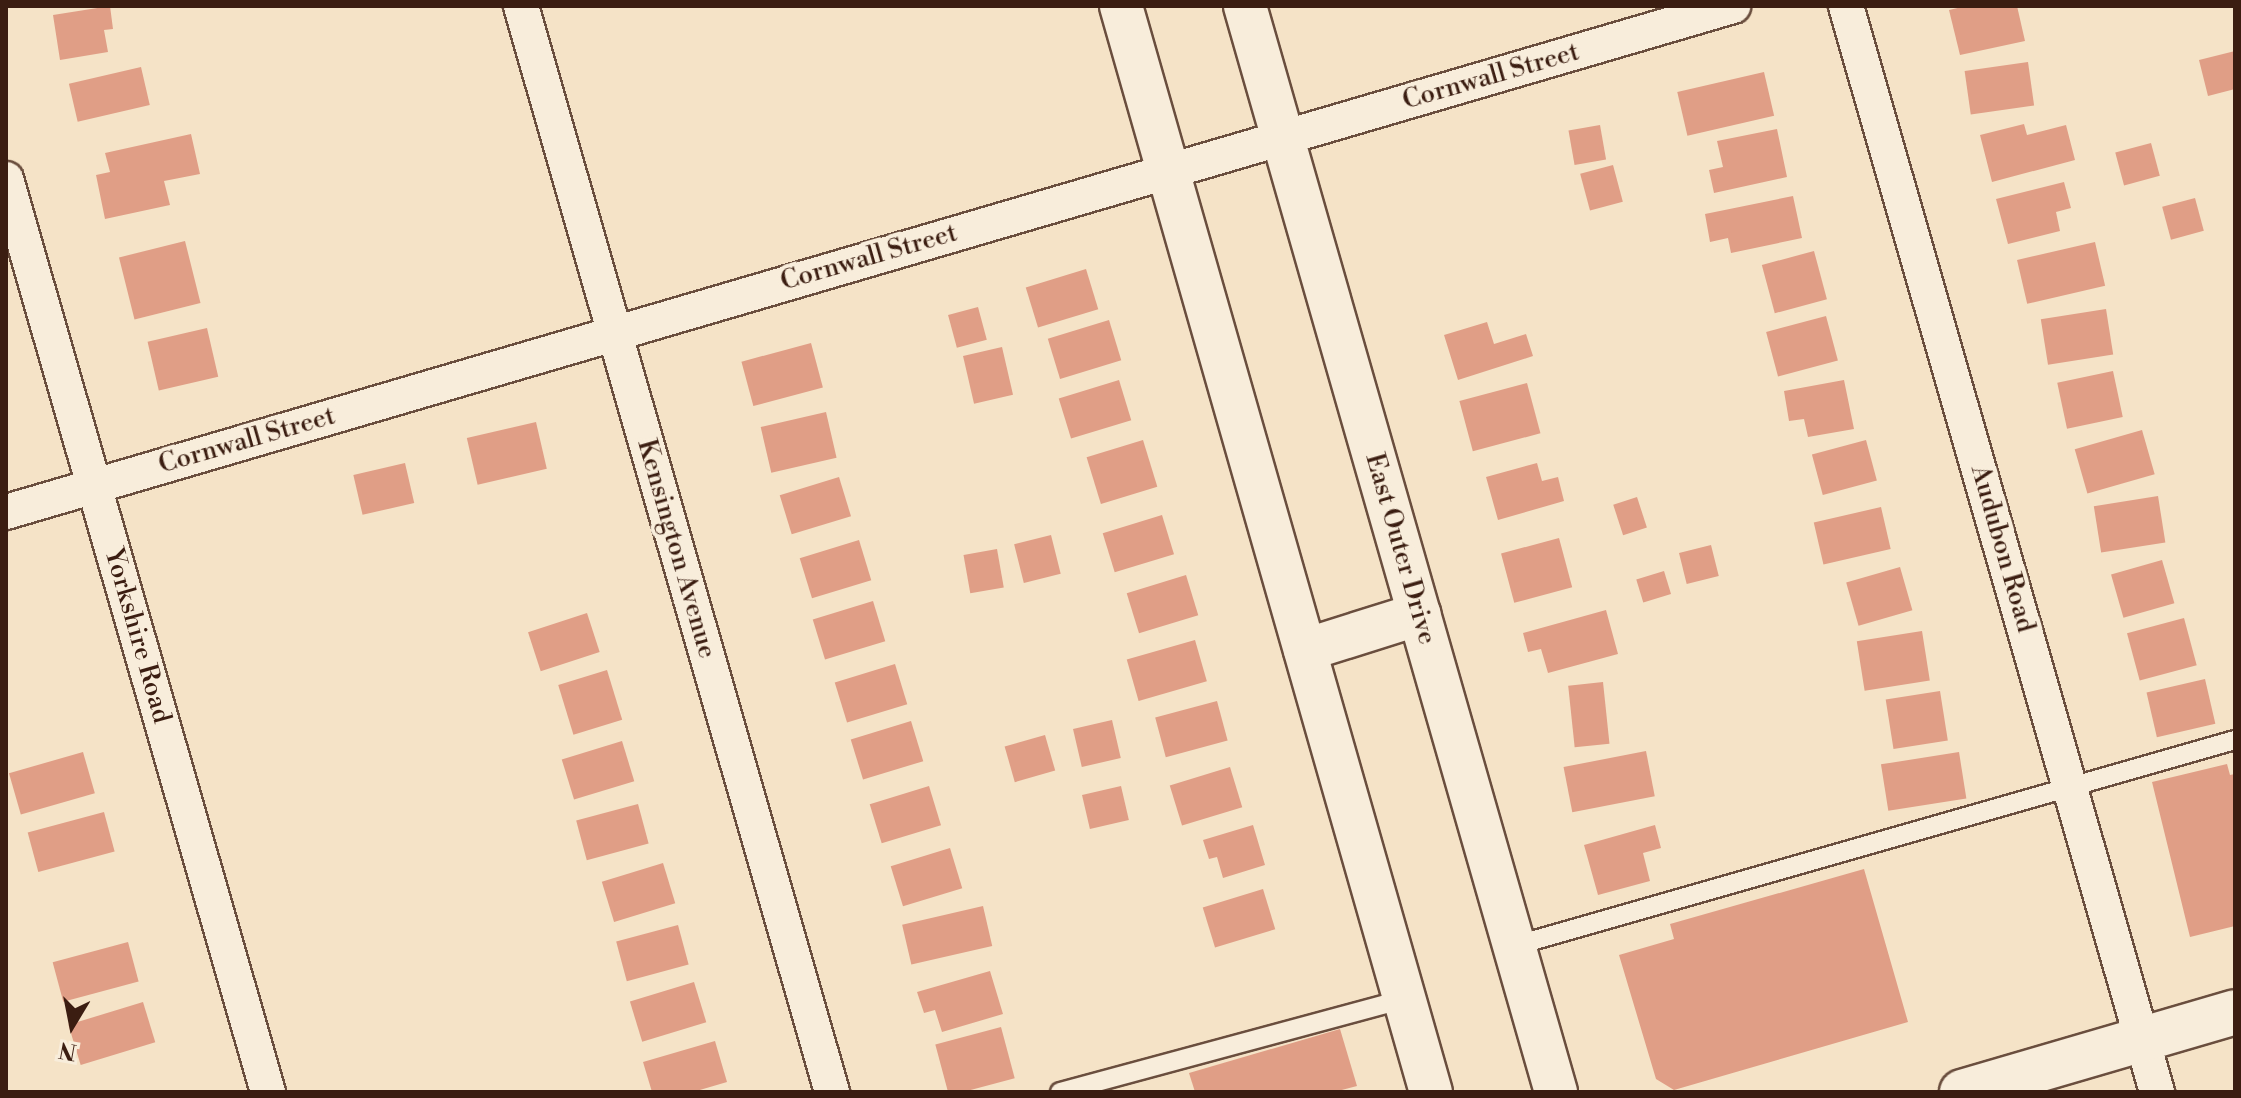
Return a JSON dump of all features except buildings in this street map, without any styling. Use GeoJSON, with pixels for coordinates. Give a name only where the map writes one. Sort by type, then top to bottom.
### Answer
{"type":"FeatureCollection","features":[{"type":"Feature","properties":{"kind":"main road"},"geometry":{"type":"LineString","coordinates":[[1962,1092],[2235,1012]]}},
{"type":"Feature","properties":{"kind":"street","name":"Kensington Avenue"},"geometry":{"type":"LineString","coordinates":[[521,6],[832,1092]]}},
{"type":"Feature","properties":{"kind":"street"},"geometry":{"type":"LineString","coordinates":[[1121,6],[1431,1092]]}},
{"type":"Feature","properties":{"kind":"street","name":"East Outer Drive"},"geometry":{"type":"LineString","coordinates":[[1245,6],[1514,946],[1544,1086]]}},
{"type":"Feature","properties":{"kind":"street","name":"Cornwall Street"},"geometry":{"type":"LineString","coordinates":[[6,512],[1733,6]]}},
{"type":"Feature","properties":{"kind":"street","name":"Audubon Road"},"geometry":{"type":"LineString","coordinates":[[1846,6],[2157,1092]]}},
{"type":"Feature","properties":{"kind":"street","name":"Yorkshire Road"},"geometry":{"type":"LineString","coordinates":[[6,179],[268,1092]]}},
{"type":"Feature","properties":{"kind":"street"},"geometry":{"type":"LineString","coordinates":[[1305,650],[1419,614]]}},
{"type":"Feature","properties":{"kind":"lane"},"geometry":{"type":"LineString","coordinates":[[1514,946],[2235,740]]}},
{"type":"Feature","properties":{"kind":"lane"},"geometry":{"type":"LineString","coordinates":[[1060,1092],[1125,1084],[1405,999]]}}]}
